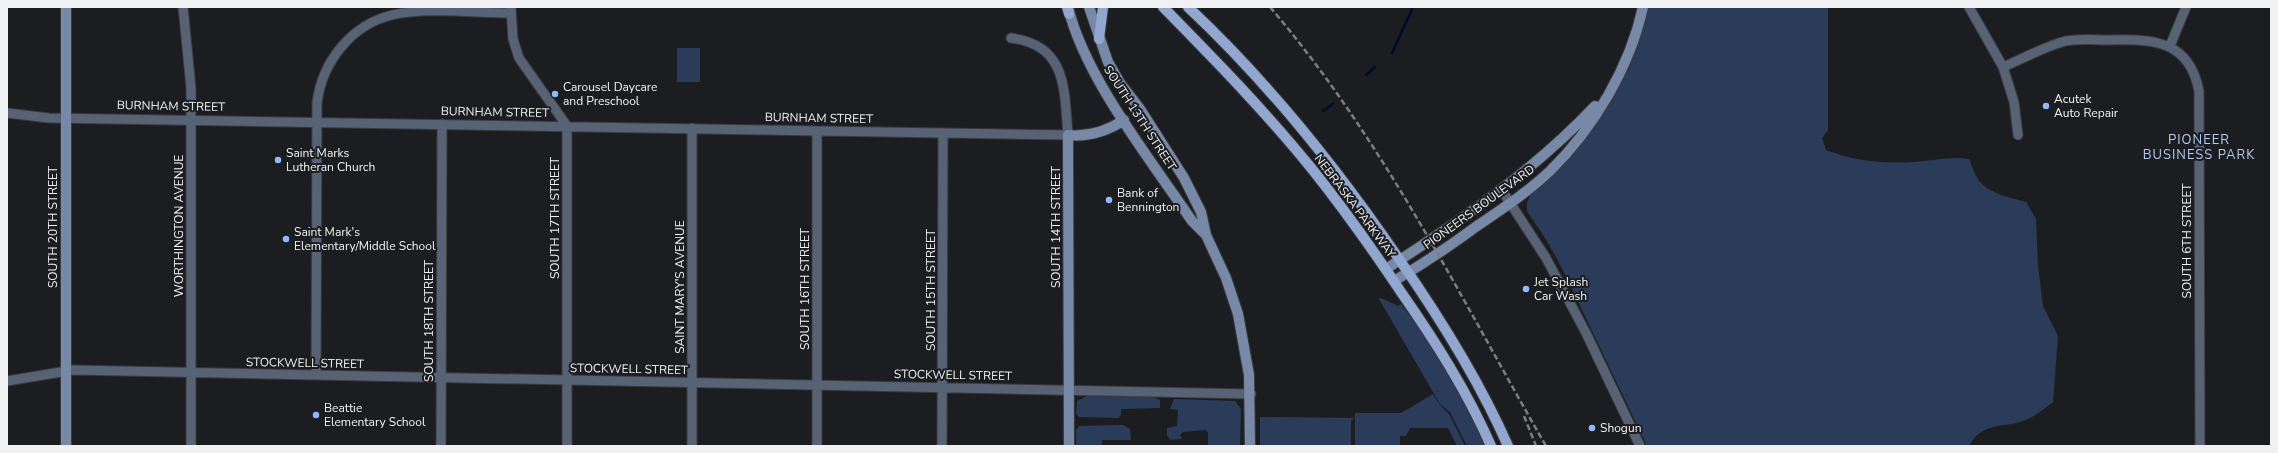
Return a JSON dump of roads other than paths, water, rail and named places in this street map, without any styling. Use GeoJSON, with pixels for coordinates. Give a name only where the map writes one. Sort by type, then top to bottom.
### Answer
{"type":"FeatureCollection","features":[{"type":"Feature","properties":{"kind":"main road","name":"SOUTH 20TH STREET"},"geometry":{"type":"LineString","coordinates":[[66,7],[66,446]]}},
{"type":"Feature","properties":{"kind":"main road","name":"SOUTH 13TH STREET"},"geometry":{"type":"LineString","coordinates":[[1089,7],[1099,39],[1120,83],[1140,109],[1184,178],[1201,212],[1206,235],[1226,278],[1238,314],[1245,351],[1251,394],[1250,446]]}},
{"type":"Feature","properties":{"kind":"main road"},"geometry":{"type":"LineString","coordinates":[[1099,39],[1103,7]]}},
{"type":"Feature","properties":{"kind":"main road"},"geometry":{"type":"LineString","coordinates":[[1157,7],[1171,16]]}},
{"type":"Feature","properties":{"kind":"main road","name":"NEBRASKA PARKWAY"},"geometry":{"type":"LineString","coordinates":[[1162,7],[1221,67],[1311,168],[1394,281],[1463,389],[1491,446]]}},
{"type":"Feature","properties":{"kind":"main road","name":"NEBRASKA PARKWAY"},"geometry":{"type":"LineString","coordinates":[[1188,7],[1222,39],[1320,148],[1409,272],[1464,360],[1508,446]]}},
{"type":"Feature","properties":{"kind":"main road"},"geometry":{"type":"LineString","coordinates":[[1195,7],[1222,39]]}},
{"type":"Feature","properties":{"kind":"main road","name":"PIONEERS BOULEVARD"},"geometry":{"type":"LineString","coordinates":[[1394,281],[1510,203],[1544,176],[1569,151],[1583,133],[1612,86],[1634,38],[1644,7]]}},
{"type":"Feature","properties":{"kind":"main road","name":"SOUTH 13TH STREET"},"geometry":{"type":"LineString","coordinates":[[1068,9],[1087,58],[1124,120],[1192,221],[1206,235]]}},
{"type":"Feature","properties":{"kind":"main road","name":"PIONEERS BOULEVARD"},"geometry":{"type":"LineString","coordinates":[[1386,269],[1501,189],[1557,145],[1612,86]]}},
{"type":"Feature","properties":{"kind":"main road","name":"BURNHAM STREET"},"geometry":{"type":"LineString","coordinates":[[1068,135],[1082,136],[1099,133],[1124,120]]}},
{"type":"Feature","properties":{"kind":"main road","name":"SOUTH 14TH STREET"},"geometry":{"type":"LineString","coordinates":[[1068,135],[1069,446]]}},
{"type":"Feature","properties":{"kind":"street","name":"WORTHINGTON AVENUE"},"geometry":{"type":"LineString","coordinates":[[183,7],[190,65],[191,119],[191,446]]}},
{"type":"Feature","properties":{"kind":"street"},"geometry":{"type":"LineString","coordinates":[[1969,7],[2003,67],[2014,102],[2018,135]]}},
{"type":"Feature","properties":{"kind":"street"},"geometry":{"type":"LineString","coordinates":[[2003,67],[2055,44],[2070,40],[2142,40],[2170,46],[2186,7]]}},
{"type":"Feature","properties":{"kind":"street"},"geometry":{"type":"LineString","coordinates":[[316,375],[318,96],[328,66],[344,44],[369,24],[380,19],[407,13],[511,10],[513,39],[519,58],[567,126]]}},
{"type":"Feature","properties":{"kind":"street","name":"SOUTH 14TH STREET"},"geometry":{"type":"LineString","coordinates":[[1012,38],[1037,46],[1052,58],[1059,69],[1064,90],[1068,135]]}},
{"type":"Feature","properties":{"kind":"street","name":"SOUTH 6TH STREET"},"geometry":{"type":"LineString","coordinates":[[2170,46],[2189,64],[2195,74],[2199,91],[2200,446]]}},
{"type":"Feature","properties":{"kind":"street","name":"BURNHAM STREET"},"geometry":{"type":"LineString","coordinates":[[7,113],[37,117],[1068,135]]}},
{"type":"Feature","properties":{"kind":"street","name":"SOUTH 18TH STREET"},"geometry":{"type":"LineString","coordinates":[[441,446],[442,124]]}},
{"type":"Feature","properties":{"kind":"street","name":"SOUTH 17TH STREET"},"geometry":{"type":"LineString","coordinates":[[567,126],[567,446]]}},
{"type":"Feature","properties":{"kind":"street","name":"SAINT MARY'S AVENUE"},"geometry":{"type":"LineString","coordinates":[[692,128],[692,446]]}},
{"type":"Feature","properties":{"kind":"street","name":"SOUTH 16TH STREET"},"geometry":{"type":"LineString","coordinates":[[817,446],[818,131]]}},
{"type":"Feature","properties":{"kind":"street","name":"SOUTH 15TH STREET"},"geometry":{"type":"LineString","coordinates":[[942,446],[943,133]]}},
{"type":"Feature","properties":{"kind":"street"},"geometry":{"type":"LineString","coordinates":[[1501,189],[1546,258],[1586,333],[1640,446]]}},
{"type":"Feature","properties":{"kind":"street","name":"STOCKWELL STREET"},"geometry":{"type":"LineString","coordinates":[[7,380],[66,370],[1069,389],[1251,394]]}},
{"type":"Feature","properties":{"kind":"waterway"},"geometry":{"type":"LineString","coordinates":[[1392,53],[1413,7]]}},
{"type":"Feature","properties":{"kind":"waterway"},"geometry":{"type":"LineString","coordinates":[[1366,75],[1375,67]]}},
{"type":"Feature","properties":{"kind":"waterway"},"geometry":{"type":"LineString","coordinates":[[1323,111],[1333,104]]}},
{"type":"Feature","properties":{"kind":"railway"},"geometry":{"type":"LineString","coordinates":[[1270,7],[1311,58],[1349,110],[1384,165],[1451,276],[1546,446]]}},
{"type":"Feature","properties":{"kind":"railway"},"geometry":{"type":"LineString","coordinates":[[1524,416],[1536,446]]}},
{"type":"Feature","properties":{"kind":"place","name":"Carousel Daycare and Preschool"},"geometry":{"type":"Point","coordinates":[555,94]}},
{"type":"Feature","properties":{"kind":"place","name":"Acutek Auto Repair"},"geometry":{"type":"Point","coordinates":[2046,106]}},
{"type":"Feature","properties":{"kind":"place","name":"Saint Marks Lutheran Church"},"geometry":{"type":"Point","coordinates":[278,160]}},
{"type":"Feature","properties":{"kind":"place","name":"Bank of Bennington"},"geometry":{"type":"Point","coordinates":[1109,200]}},
{"type":"Feature","properties":{"kind":"place","name":"Saint Mark's Elementary/Middle School"},"geometry":{"type":"Point","coordinates":[286,239]}},
{"type":"Feature","properties":{"kind":"place","name":"Jet Splash Car Wash"},"geometry":{"type":"Point","coordinates":[1526,289]}},
{"type":"Feature","properties":{"kind":"place","name":"Beattie Elementary School"},"geometry":{"type":"Point","coordinates":[316,415]}},
{"type":"Feature","properties":{"kind":"place","name":"Shogun"},"geometry":{"type":"Point","coordinates":[1592,428]}},
{"type":"Feature","properties":{"kind":"district","name":"PIONEER BUSINESS PARK"},"geometry":{"type":"Point","coordinates":[2199,146]}}]}
